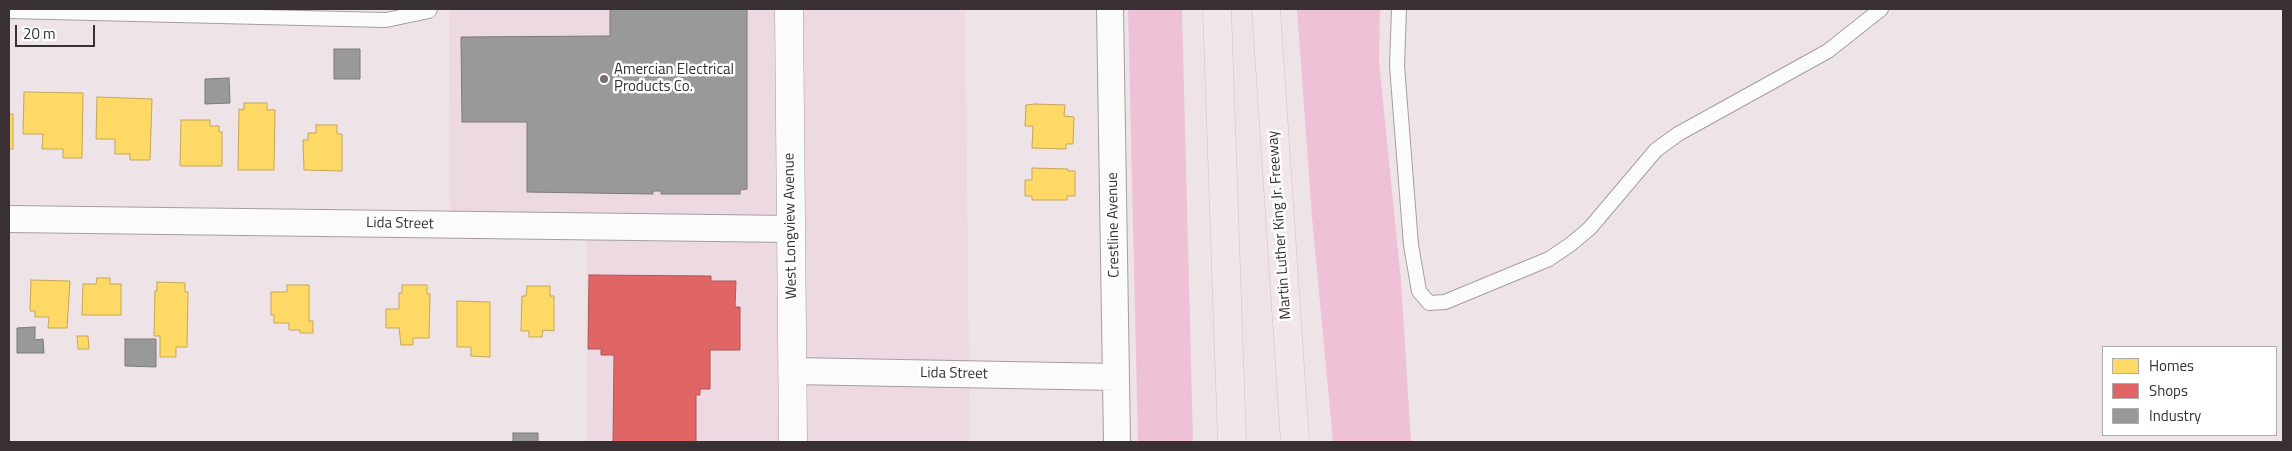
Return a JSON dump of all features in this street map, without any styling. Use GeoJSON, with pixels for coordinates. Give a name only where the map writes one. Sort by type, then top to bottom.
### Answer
{"type":"FeatureCollection","features":[{"type":"Feature","properties":{"kind":"highway"},"geometry":{"type":"LineString","coordinates":[[1217,9],[1232,442]]}},
{"type":"Feature","properties":{"kind":"highway","name":"Martin Luther King Jr. Freeway"},"geometry":{"type":"LineString","coordinates":[[1266,9],[1295,442]]}},
{"type":"Feature","properties":{"kind":"street","name":"West Longview Avenue"},"geometry":{"type":"LineString","coordinates":[[789,9],[793,442]]}},
{"type":"Feature","properties":{"kind":"street","name":"Crestline Avenue"},"geometry":{"type":"LineString","coordinates":[[1110,9],[1117,442]]}},
{"type":"Feature","properties":{"kind":"street","name":"Lida Street"},"geometry":{"type":"LineString","coordinates":[[9,219],[791,229]]}},
{"type":"Feature","properties":{"kind":"street","name":"Lida Street"},"geometry":{"type":"LineString","coordinates":[[792,371],[1116,377]]}},
{"type":"Feature","properties":{"kind":"lane"},"geometry":{"type":"LineString","coordinates":[[9,11],[386,20],[430,11],[430,9]]}},
{"type":"Feature","properties":{"kind":"lane"},"geometry":{"type":"LineString","coordinates":[[1398,9],[1398,66],[1411,245],[1419,291],[1429,303],[1445,302],[1549,259],[1590,228],[1656,150],[1678,134],[1828,51],[1881,9]]}},
{"type":"Feature","properties":{"kind":"shaded area"},"geometry":{"type":"Polygon","coordinates":[[[449,9],[965,9],[970,442],[587,442],[587,216],[450,214],[449,9]]]}},
{"type":"Feature","properties":{"kind":"shaded area"},"geometry":{"type":"Polygon","coordinates":[[[1128,9],[1182,9],[1193,442],[1138,442],[1128,9]]]}},
{"type":"Feature","properties":{"kind":"shaded area"},"geometry":{"type":"Polygon","coordinates":[[[1297,9],[1380,9],[1379,61],[1401,281],[1411,442],[1333,442],[1312,217],[1297,9]]]}},
{"type":"Feature","properties":{"kind":"building: Homes"},"geometry":{"type":"Polygon","coordinates":[[[24,92],[83,93],[82,158],[63,158],[63,149],[42,149],[43,134],[23,134],[24,92]]]}},
{"type":"Feature","properties":{"kind":"building: Homes"},"geometry":{"type":"Polygon","coordinates":[[[97,97],[152,99],[150,160],[130,160],[130,154],[115,154],[115,139],[96,139],[97,97]]]}},
{"type":"Feature","properties":{"kind":"building: Homes"},"geometry":{"type":"Polygon","coordinates":[[[244,103],[267,103],[267,110],[275,110],[274,170],[238,170],[239,109],[244,110],[244,103]]]}},
{"type":"Feature","properties":{"kind":"building: Homes"},"geometry":{"type":"Polygon","coordinates":[[[1026,105],[1065,105],[1064,116],[1074,117],[1073,144],[1066,144],[1066,149],[1032,148],[1033,126],[1025,126],[1026,105]]]}},
{"type":"Feature","properties":{"kind":"building: Homes"},"geometry":{"type":"Polygon","coordinates":[[[9,114],[13,114],[13,149],[9,149],[9,114]]]}},
{"type":"Feature","properties":{"kind":"building: Homes"},"geometry":{"type":"Polygon","coordinates":[[[181,120],[210,120],[210,126],[219,126],[219,132],[222,132],[222,166],[180,166],[181,120]]]}},
{"type":"Feature","properties":{"kind":"building: Homes"},"geometry":{"type":"Polygon","coordinates":[[[316,125],[337,125],[337,134],[342,134],[342,171],[304,170],[303,140],[308,140],[308,133],[316,133],[316,125]]]}},
{"type":"Feature","properties":{"kind":"building: Homes"},"geometry":{"type":"Polygon","coordinates":[[[1032,168],[1068,169],[1068,171],[1075,171],[1075,196],[1067,196],[1067,200],[1032,200],[1032,196],[1025,196],[1025,180],[1032,180],[1032,168]]]}},
{"type":"Feature","properties":{"kind":"building: Homes"},"geometry":{"type":"Polygon","coordinates":[[[97,278],[110,278],[110,284],[121,284],[121,315],[82,315],[83,284],[96,284],[97,278]]]}},
{"type":"Feature","properties":{"kind":"building: Homes"},"geometry":{"type":"Polygon","coordinates":[[[31,280],[70,281],[67,328],[48,328],[49,317],[35,317],[35,311],[30,311],[31,280]]]}},
{"type":"Feature","properties":{"kind":"building: Homes"},"geometry":{"type":"Polygon","coordinates":[[[157,282],[185,283],[185,292],[188,292],[187,347],[176,347],[176,357],[160,357],[160,336],[154,336],[157,282]]]}},
{"type":"Feature","properties":{"kind":"building: Homes"},"geometry":{"type":"Polygon","coordinates":[[[287,285],[309,285],[309,321],[313,321],[313,333],[300,333],[300,330],[289,330],[289,323],[274,323],[274,315],[271,315],[271,292],[287,292],[287,285]]]}},
{"type":"Feature","properties":{"kind":"building: Homes"},"geometry":{"type":"Polygon","coordinates":[[[402,285],[427,285],[427,294],[430,294],[429,338],[413,338],[413,345],[401,345],[399,328],[386,328],[386,309],[399,309],[399,293],[402,293],[402,285]]]}},
{"type":"Feature","properties":{"kind":"building: Homes"},"geometry":{"type":"Polygon","coordinates":[[[527,286],[550,286],[550,296],[554,296],[554,331],[543,330],[542,337],[529,337],[529,331],[521,331],[522,296],[526,296],[527,286]]]}},
{"type":"Feature","properties":{"kind":"building: Homes"},"geometry":{"type":"Polygon","coordinates":[[[457,301],[490,302],[490,357],[471,356],[471,347],[457,347],[457,301]]]}},
{"type":"Feature","properties":{"kind":"building: Homes"},"geometry":{"type":"Polygon","coordinates":[[[77,336],[88,336],[89,349],[78,349],[77,336]]]}},
{"type":"Feature","properties":{"kind":"building: Shops"},"geometry":{"type":"Polygon","coordinates":[[[589,275],[711,276],[711,281],[736,281],[735,307],[740,307],[740,350],[710,350],[710,389],[700,389],[700,395],[696,395],[696,442],[613,442],[614,355],[601,355],[601,349],[588,349],[589,275]]]}},
{"type":"Feature","properties":{"kind":"building: Industry","name":"Amercian Electrical Products Co."},"geometry":{"type":"Polygon","coordinates":[[[610,9],[747,9],[747,189],[740,190],[740,194],[661,194],[661,191],[653,191],[653,194],[527,192],[527,122],[462,122],[461,37],[610,36],[610,9]]]}},
{"type":"Feature","properties":{"kind":"building: Industry"},"geometry":{"type":"Polygon","coordinates":[[[334,49],[360,49],[360,79],[334,79],[334,49]]]}},
{"type":"Feature","properties":{"kind":"building: Industry"},"geometry":{"type":"Polygon","coordinates":[[[229,78],[230,103],[205,104],[205,79],[229,78]]]}},
{"type":"Feature","properties":{"kind":"building: Industry"},"geometry":{"type":"Polygon","coordinates":[[[35,327],[35,340],[43,339],[44,353],[17,353],[17,328],[35,327]]]}},
{"type":"Feature","properties":{"kind":"building: Industry"},"geometry":{"type":"Polygon","coordinates":[[[125,339],[156,339],[156,367],[125,366],[125,339]]]}},
{"type":"Feature","properties":{"kind":"building: Industry"},"geometry":{"type":"Polygon","coordinates":[[[513,433],[538,433],[538,442],[513,442],[513,433]]]}},
{"type":"Feature","properties":{"kind":"place","name":"Amercian Electrical Products Co."},"geometry":{"type":"Point","coordinates":[604,79]}}]}
